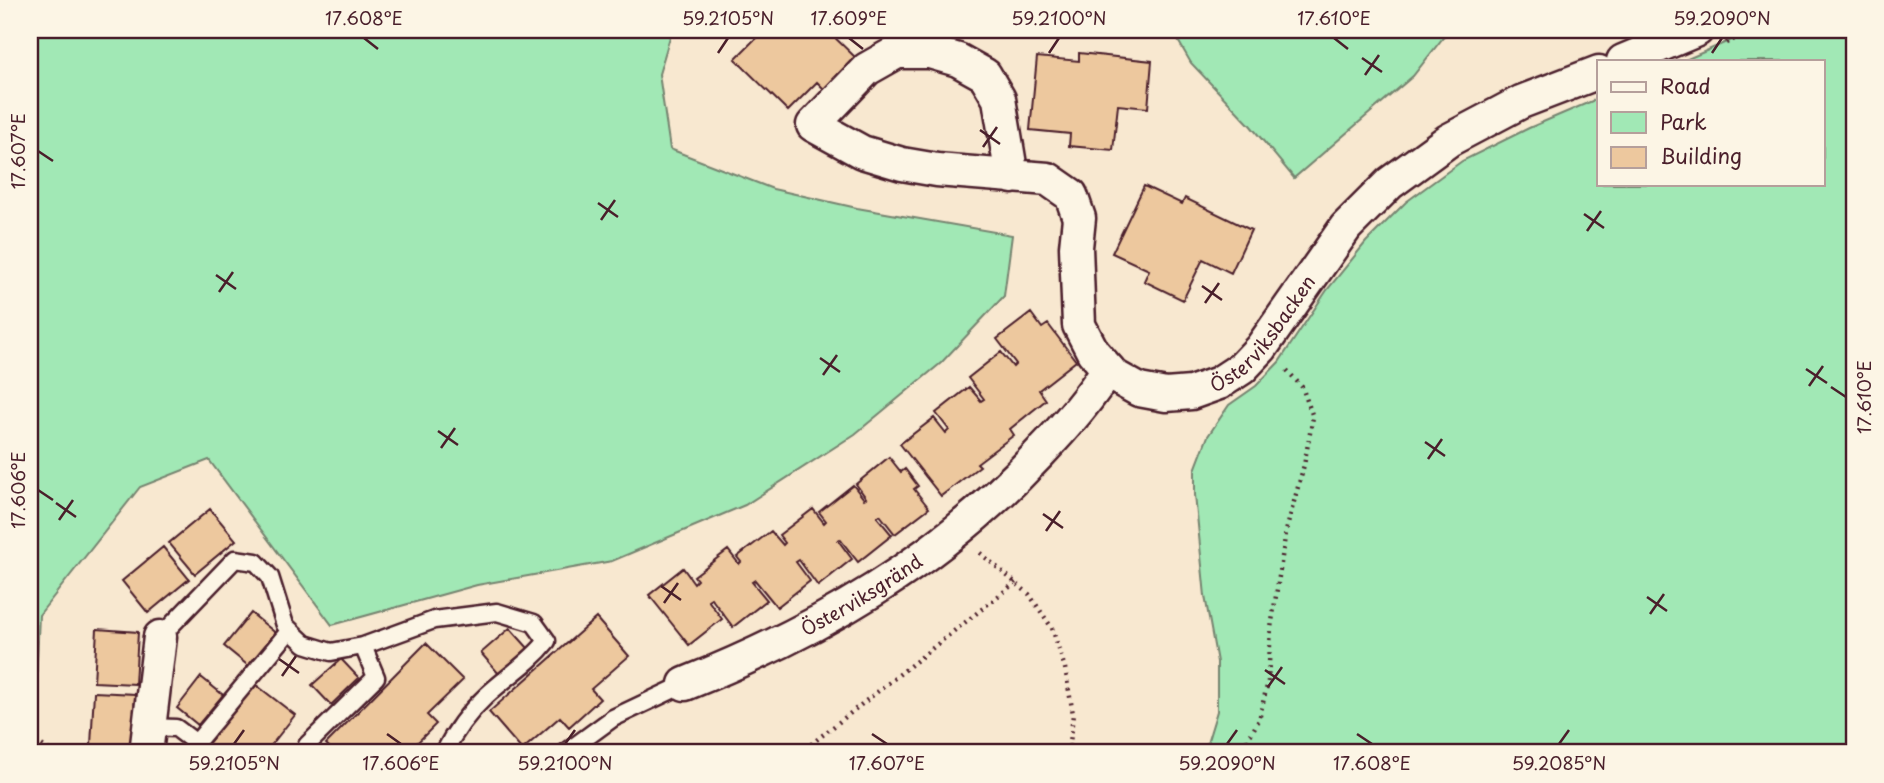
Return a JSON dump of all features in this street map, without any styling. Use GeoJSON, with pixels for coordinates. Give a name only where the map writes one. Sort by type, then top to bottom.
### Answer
{"type":"FeatureCollection","features":[{"type":"Feature","properties":{"kind":"street"},"geometry":{"type":"LineString","coordinates":[[1625,60],[1697,30]]}},
{"type":"Feature","properties":{"kind":"street","name":"Österviksbacken"},"geometry":{"type":"LineString","coordinates":[[1012,177],[999,99],[985,75],[958,60],[930,52],[897,52],[866,69],[813,125],[862,152],[902,164],[1012,177],[1048,179],[1071,195],[1079,218],[1076,247],[1079,325],[1093,352],[1114,376],[1139,390],[1166,395],[1191,393],[1219,383],[1242,368],[1261,348],[1346,226],[1390,183],[1449,140],[1521,102],[1597,73]]}},
{"type":"Feature","properties":{"kind":"street","name":"Österviksgränd"},"geometry":{"type":"LineString","coordinates":[[685,684],[753,656],[831,617],[898,574],[950,536],[1028,466],[1093,393],[1108,369]]}},
{"type":"Feature","properties":{"kind":"street"},"geometry":{"type":"LineString","coordinates":[[148,740],[159,637]]}},
{"type":"Feature","properties":{"kind":"lane"},"geometry":{"type":"LineString","coordinates":[[159,637],[235,559],[257,562],[270,577],[285,625],[305,644],[331,652],[363,646],[434,620],[497,612],[534,623],[547,641],[536,655],[484,698],[452,736],[444,753]]}},
{"type":"Feature","properties":{"kind":"lane"},"geometry":{"type":"LineString","coordinates":[[148,740],[176,728],[196,743],[290,630]]}},
{"type":"Feature","properties":{"kind":"lane"},"geometry":{"type":"LineString","coordinates":[[305,753],[307,746],[376,677],[363,646]]}},
{"type":"Feature","properties":{"kind":"lane","name":"Österviksgränd"},"geometry":{"type":"LineString","coordinates":[[565,753],[613,718],[685,684]]}},
{"type":"Feature","properties":{"kind":"path"},"geometry":{"type":"LineString","coordinates":[[1240,753],[1259,720],[1268,681],[1271,628],[1286,530],[1304,465],[1313,417],[1302,387],[1279,362]]}},
{"type":"Feature","properties":{"kind":"path"},"geometry":{"type":"LineString","coordinates":[[950,536],[984,555],[1016,582],[1029,594],[1052,628],[1065,668],[1073,714],[1069,753]]}},
{"type":"Feature","properties":{"kind":"path"},"geometry":{"type":"LineString","coordinates":[[800,753],[1016,582]]}},
{"type":"Feature","properties":{"kind":"path"},"geometry":{"type":"LineString","coordinates":[[30,738],[54,753]]}},
{"type":"Feature","properties":{"kind":"green space"},"geometry":{"type":"Polygon","coordinates":[[[30,30],[672,30],[659,74],[670,149],[773,189],[857,208],[1012,235],[1004,296],[941,363],[855,434],[745,505],[612,561],[477,585],[332,625],[209,460],[140,487],[39,615],[33,753],[30,753],[30,30]]]}},
{"type":"Feature","properties":{"kind":"green space"},"geometry":{"type":"Polygon","coordinates":[[[1172,30],[1449,30],[1413,76],[1294,178],[1250,125],[1191,63],[1172,30]]]}},
{"type":"Feature","properties":{"kind":"green space"},"geometry":{"type":"Polygon","coordinates":[[[1754,30],[1854,30],[1854,753],[1202,753],[1217,711],[1217,662],[1205,596],[1195,470],[1208,436],[1229,405],[1256,386],[1279,362],[1327,290],[1366,242],[1406,202],[1462,161],[1597,99],[1597,186],[1825,186],[1825,60],[1685,60],[1754,30]]]}},
{"type":"Feature","properties":{"kind":"building"},"geometry":{"type":"Polygon","coordinates":[[[764,30],[827,30],[856,58],[825,90],[817,82],[788,111],[735,59],[764,30]]]}},
{"type":"Feature","properties":{"kind":"building"},"geometry":{"type":"Polygon","coordinates":[[[1079,53],[1152,61],[1148,108],[1118,105],[1113,150],[1069,146],[1070,134],[1030,130],[1037,57],[1079,61],[1079,53]]]}},
{"type":"Feature","properties":{"kind":"building"},"geometry":{"type":"Polygon","coordinates":[[[1144,186],[1182,204],[1185,198],[1251,230],[1231,273],[1203,259],[1183,300],[1144,281],[1149,270],[1112,253],[1144,186]]]}},
{"type":"Feature","properties":{"kind":"building"},"geometry":{"type":"Polygon","coordinates":[[[1031,313],[1042,328],[1048,324],[1076,361],[1039,390],[1046,400],[1010,429],[1014,435],[977,463],[980,466],[941,496],[900,444],[934,418],[946,433],[949,430],[936,413],[969,387],[981,401],[984,399],[968,378],[1001,352],[1013,367],[1016,364],[997,339],[1031,313]]]}},
{"type":"Feature","properties":{"kind":"building"},"geometry":{"type":"Polygon","coordinates":[[[889,457],[901,472],[905,469],[918,486],[914,489],[929,508],[895,534],[880,515],[877,517],[892,535],[858,562],[840,539],[838,540],[852,559],[818,586],[799,560],[796,562],[810,581],[777,607],[755,580],[752,582],[767,600],[733,627],[711,598],[708,600],[722,619],[689,645],[649,595],[683,568],[694,583],[697,580],[694,576],[728,550],[739,564],[741,562],[737,557],[771,531],[783,545],[785,543],[779,535],[813,509],[824,523],[826,521],[819,512],[853,485],[864,499],[866,498],[856,484],[889,457]]]}},
{"type":"Feature","properties":{"kind":"building"},"geometry":{"type":"Polygon","coordinates":[[[210,509],[236,540],[195,574],[169,543],[210,509]]]}},
{"type":"Feature","properties":{"kind":"building"},"geometry":{"type":"Polygon","coordinates":[[[163,547],[189,579],[148,613],[122,581],[163,547]]]}},
{"type":"Feature","properties":{"kind":"building"},"geometry":{"type":"Polygon","coordinates":[[[251,613],[278,635],[251,668],[224,646],[251,613]]]}},
{"type":"Feature","properties":{"kind":"building"},"geometry":{"type":"Polygon","coordinates":[[[596,618],[629,656],[591,689],[600,699],[569,727],[560,717],[522,750],[489,712],[596,618]]]}},
{"type":"Feature","properties":{"kind":"building"},"geometry":{"type":"Polygon","coordinates":[[[510,628],[528,648],[499,674],[481,653],[510,628]]]}},
{"type":"Feature","properties":{"kind":"building"},"geometry":{"type":"Polygon","coordinates":[[[97,629],[138,632],[135,684],[94,682],[97,629]]]}},
{"type":"Feature","properties":{"kind":"building"},"geometry":{"type":"Polygon","coordinates":[[[426,643],[463,680],[427,715],[436,724],[407,753],[398,745],[389,753],[335,753],[326,744],[426,643]]]}},
{"type":"Feature","properties":{"kind":"building"},"geometry":{"type":"Polygon","coordinates":[[[341,659],[359,678],[331,705],[312,685],[341,659]]]}},
{"type":"Feature","properties":{"kind":"building"},"geometry":{"type":"Polygon","coordinates":[[[201,677],[223,695],[198,725],[177,708],[201,677]]]}},
{"type":"Feature","properties":{"kind":"building"},"geometry":{"type":"Polygon","coordinates":[[[255,684],[295,715],[265,753],[201,753],[255,684]]]}},
{"type":"Feature","properties":{"kind":"building"},"geometry":{"type":"Polygon","coordinates":[[[94,692],[135,694],[132,747],[91,745],[94,692]]]}}]}
